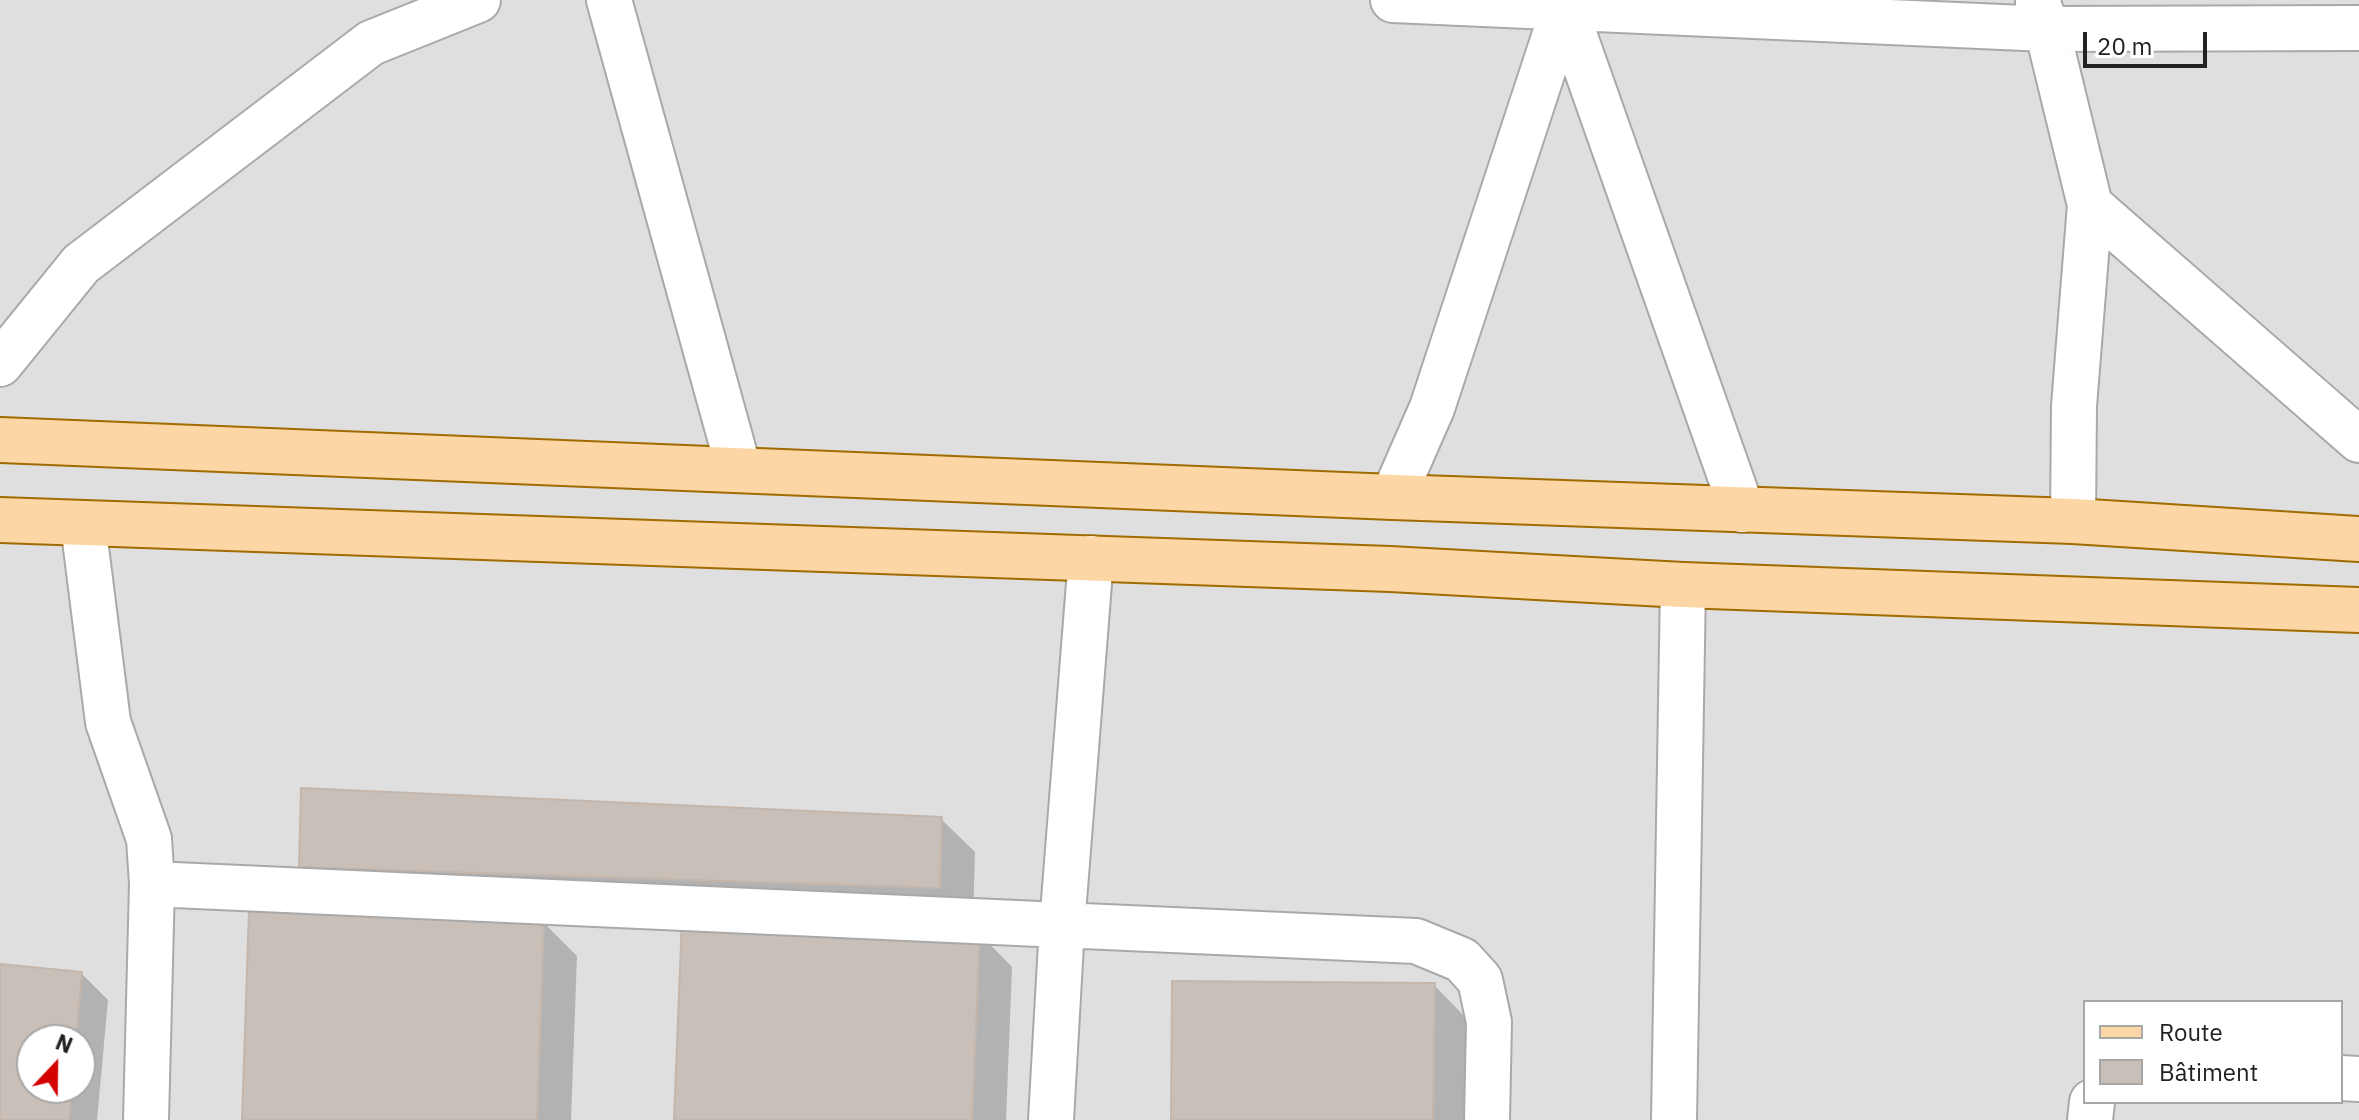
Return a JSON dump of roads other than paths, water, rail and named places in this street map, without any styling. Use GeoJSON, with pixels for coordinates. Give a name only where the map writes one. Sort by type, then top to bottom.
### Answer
{"type":"FeatureCollection","features":[{"type":"Feature","properties":{"kind":"main road"},"geometry":{"type":"LineString","coordinates":[[0,440],[1393,497],[2073,521],[2359,539]]}},
{"type":"Feature","properties":{"kind":"main road"},"geometry":{"type":"LineString","coordinates":[[0,520],[1390,569],[1683,585],[2359,610]]}},
{"type":"Feature","properties":{"kind":"street"},"geometry":{"type":"LineString","coordinates":[[0,364],[81,264],[333,71],[371,43],[478,0]]}},
{"type":"Feature","properties":{"kind":"street"},"geometry":{"type":"LineString","coordinates":[[609,0],[739,470]]}},
{"type":"Feature","properties":{"kind":"street"},"geometry":{"type":"LineString","coordinates":[[1393,0],[2042,15],[2359,28]]}},
{"type":"Feature","properties":{"kind":"street"},"geometry":{"type":"LineString","coordinates":[[1393,497],[1432,408],[1563,4]]}},
{"type":"Feature","properties":{"kind":"street"},"geometry":{"type":"LineString","coordinates":[[1563,4],[1742,510]]}},
{"type":"Feature","properties":{"kind":"street"},"geometry":{"type":"LineString","coordinates":[[2042,15],[2090,205],[2074,406],[2073,521]]}},
{"type":"Feature","properties":{"kind":"street"},"geometry":{"type":"LineString","coordinates":[[2090,205],[2359,440]]}},
{"type":"Feature","properties":{"kind":"street"},"geometry":{"type":"LineString","coordinates":[[83,524],[108,722],[149,839],[152,884],[146,1120]]}},
{"type":"Feature","properties":{"kind":"street"},"geometry":{"type":"LineString","coordinates":[[1051,1120],[1062,926],[1091,558]]}},
{"type":"Feature","properties":{"kind":"street"},"geometry":{"type":"LineString","coordinates":[[1674,1120],[1683,585]]}},
{"type":"Feature","properties":{"kind":"street"},"geometry":{"type":"LineString","coordinates":[[152,884],[1416,941],[1462,960],[1480,980],[1489,1022],[1487,1120]]}}]}
